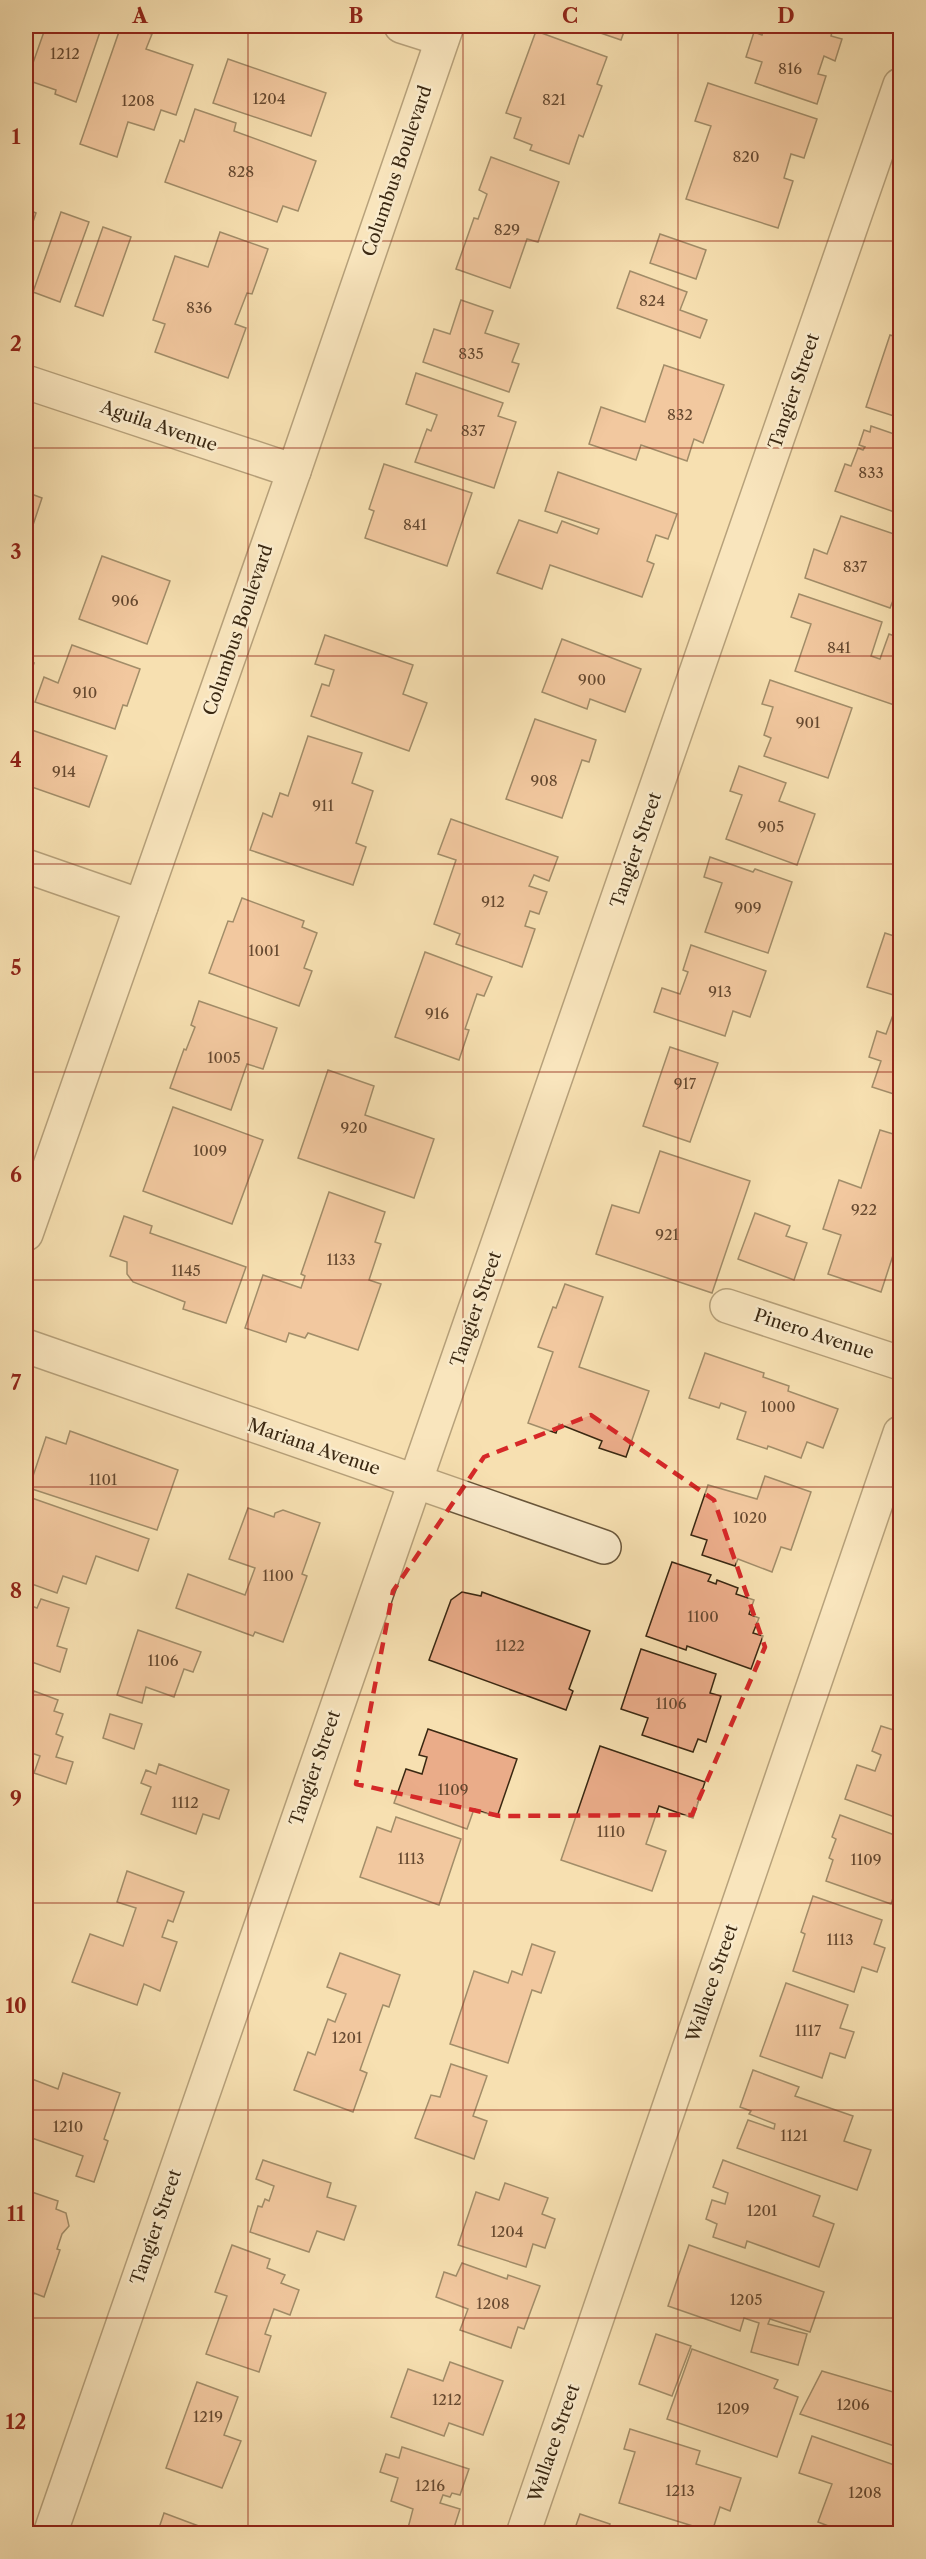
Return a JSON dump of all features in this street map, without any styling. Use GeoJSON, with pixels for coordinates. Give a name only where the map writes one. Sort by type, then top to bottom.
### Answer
{"type":"FeatureCollection","features":[{"type":"Feature","properties":{"kind":"street"},"geometry":{"type":"LineString","coordinates":[[401,26],[444,32]]}},
{"type":"Feature","properties":{"kind":"street","name":"Columbus Boulevard"},"geometry":{"type":"LineString","coordinates":[[26,1234],[294,471],[444,32]]}},
{"type":"Feature","properties":{"kind":"street","name":"Tangier Street"},"geometry":{"type":"LineString","coordinates":[[50,2534],[900,85]]}},
{"type":"Feature","properties":{"kind":"street","name":"Aguila Avenue"},"geometry":{"type":"LineString","coordinates":[[26,382],[294,471]]}},
{"type":"Feature","properties":{"kind":"street"},"geometry":{"type":"LineString","coordinates":[[26,866],[141,906]]}},
{"type":"Feature","properties":{"kind":"street","name":"Pinero Avenue"},"geometry":{"type":"LineString","coordinates":[[727,1306],[900,1363]]}},
{"type":"Feature","properties":{"kind":"street","name":"Mariana Avenue"},"geometry":{"type":"LineString","coordinates":[[26,1346],[604,1547]]}},
{"type":"Feature","properties":{"kind":"street","name":"Wallace Street"},"geometry":{"type":"LineString","coordinates":[[523,2534],[900,1433]]}},
{"type":"Feature","properties":{"kind":"highlighted area"},"geometry":{"type":"Polygon","coordinates":[[[591,1415],[714,1500],[765,1647],[692,1815],[500,1816],[356,1784],[393,1591],[484,1457],[591,1415]]]}},
{"type":"Feature","properties":{"kind":"building"},"geometry":{"type":"Polygon","coordinates":[[[46,26],[102,26],[76,102],[55,94],[56,90],[27,80],[46,26]]]}},
{"type":"Feature","properties":{"kind":"building"},"geometry":{"type":"Polygon","coordinates":[[[121,26],[152,34],[146,49],[193,65],[176,115],[161,110],[154,130],[128,122],[117,157],[80,144],[121,26]]]}},
{"type":"Feature","properties":{"kind":"building"},"geometry":{"type":"Polygon","coordinates":[[[580,26],[626,26],[621,40],[580,26]]]}},
{"type":"Feature","properties":{"kind":"building"},"geometry":{"type":"Polygon","coordinates":[[[765,26],[812,26],[832,32],[831,36],[842,39],[835,61],[824,56],[818,74],[826,76],[817,104],[755,83],[762,62],[746,57],[754,32],[762,35],[765,26]]]}},
{"type":"Feature","properties":{"kind":"building"},"geometry":{"type":"Polygon","coordinates":[[[536,31],[607,57],[597,84],[602,86],[583,137],[579,135],[569,164],[530,150],[532,145],[514,138],[521,118],[506,113],[536,31]]]}},
{"type":"Feature","properties":{"kind":"building"},"geometry":{"type":"Polygon","coordinates":[[[228,59],[326,93],[311,136],[213,103],[228,59]]]}},
{"type":"Feature","properties":{"kind":"building"},"geometry":{"type":"Polygon","coordinates":[[[708,83],[817,119],[804,158],[791,154],[784,178],[793,181],[778,228],[686,199],[711,126],[695,121],[708,83]]]}},
{"type":"Feature","properties":{"kind":"building"},"geometry":{"type":"Polygon","coordinates":[[[195,109],[236,123],[234,131],[316,161],[298,211],[283,206],[277,222],[165,182],[180,140],[184,142],[195,109]]]}},
{"type":"Feature","properties":{"kind":"building"},"geometry":{"type":"Polygon","coordinates":[[[491,157],[559,182],[538,242],[527,239],[510,288],[456,269],[474,218],[478,219],[487,194],[479,190],[491,157]]]}},
{"type":"Feature","properties":{"kind":"building"},"geometry":{"type":"Polygon","coordinates":[[[26,209],[36,213],[26,243],[26,209]]]}},
{"type":"Feature","properties":{"kind":"building"},"geometry":{"type":"Polygon","coordinates":[[[61,212],[89,222],[60,302],[33,292],[61,212]]]}},
{"type":"Feature","properties":{"kind":"building"},"geometry":{"type":"Polygon","coordinates":[[[103,227],[131,237],[103,316],[75,306],[103,227]]]}},
{"type":"Feature","properties":{"kind":"building"},"geometry":{"type":"Polygon","coordinates":[[[220,232],[268,249],[252,294],[247,293],[235,324],[246,328],[228,378],[155,352],[165,324],[153,320],[175,256],[208,267],[220,232]]]}},
{"type":"Feature","properties":{"kind":"building"},"geometry":{"type":"Polygon","coordinates":[[[660,234],[706,250],[696,279],[650,263],[660,234]]]}},
{"type":"Feature","properties":{"kind":"building"},"geometry":{"type":"Polygon","coordinates":[[[630,271],[687,292],[680,310],[707,320],[700,338],[617,308],[630,271]]]}},
{"type":"Feature","properties":{"kind":"building"},"geometry":{"type":"Polygon","coordinates":[[[461,300],[493,311],[485,333],[519,344],[512,362],[519,364],[509,392],[423,362],[434,329],[450,334],[461,300]]]}},
{"type":"Feature","properties":{"kind":"building"},"geometry":{"type":"Polygon","coordinates":[[[890,335],[900,338],[900,418],[866,407],[890,335]]]}},
{"type":"Feature","properties":{"kind":"building"},"geometry":{"type":"Polygon","coordinates":[[[664,365],[724,385],[703,443],[694,439],[687,461],[641,445],[636,460],[589,444],[601,407],[645,422],[664,365]]]}},
{"type":"Feature","properties":{"kind":"building"},"geometry":{"type":"Polygon","coordinates":[[[416,373],[503,403],[498,416],[516,422],[494,488],[415,462],[427,429],[431,431],[437,415],[406,404],[416,373]]]}},
{"type":"Feature","properties":{"kind":"building"},"geometry":{"type":"Polygon","coordinates":[[[871,426],[900,436],[900,514],[835,491],[845,464],[851,466],[858,448],[863,450],[865,447],[859,445],[864,430],[870,432],[871,426]]]}},
{"type":"Feature","properties":{"kind":"building"},"geometry":{"type":"Polygon","coordinates":[[[384,464],[472,493],[447,566],[365,538],[374,511],[369,509],[384,464]]]}},
{"type":"Feature","properties":{"kind":"building"},"geometry":{"type":"Polygon","coordinates":[[[558,472],[677,514],[668,539],[656,535],[647,561],[654,564],[642,597],[550,565],[542,589],[497,573],[519,520],[557,533],[562,521],[597,534],[599,529],[545,511],[558,472]]]}},
{"type":"Feature","properties":{"kind":"building"},"geometry":{"type":"Polygon","coordinates":[[[26,492],[42,498],[26,546],[26,492]]]}},
{"type":"Feature","properties":{"kind":"building"},"geometry":{"type":"Polygon","coordinates":[[[841,516],[900,536],[900,583],[890,608],[805,578],[814,549],[827,554],[841,516]]]}},
{"type":"Feature","properties":{"kind":"building"},"geometry":{"type":"Polygon","coordinates":[[[102,556],[170,581],[147,644],[79,619],[102,556]]]}},
{"type":"Feature","properties":{"kind":"building"},"geometry":{"type":"Polygon","coordinates":[[[799,594],[882,622],[871,656],[880,659],[889,634],[900,638],[900,707],[795,671],[811,624],[791,617],[799,594]]]}},
{"type":"Feature","properties":{"kind":"building"},"geometry":{"type":"Polygon","coordinates":[[[325,635],[413,665],[403,694],[427,703],[409,751],[311,716],[322,684],[329,686],[334,670],[315,664],[325,635]]]}},
{"type":"Feature","properties":{"kind":"building"},"geometry":{"type":"Polygon","coordinates":[[[562,639],[641,669],[625,712],[590,699],[587,709],[542,692],[562,639]]]}},
{"type":"Feature","properties":{"kind":"building"},"geometry":{"type":"Polygon","coordinates":[[[72,645],[140,669],[127,706],[123,705],[115,729],[35,702],[44,677],[58,683],[72,645]]]}},
{"type":"Feature","properties":{"kind":"building"},"geometry":{"type":"Polygon","coordinates":[[[26,660],[34,663],[26,688],[26,660]]]}},
{"type":"Feature","properties":{"kind":"building"},"geometry":{"type":"Polygon","coordinates":[[[770,680],[852,708],[828,778],[764,756],[771,738],[764,735],[773,707],[762,704],[770,680]]]}},
{"type":"Feature","properties":{"kind":"building"},"geometry":{"type":"Polygon","coordinates":[[[535,719],[596,740],[589,762],[582,760],[562,818],[506,799],[535,719]]]}},
{"type":"Feature","properties":{"kind":"building"},"geometry":{"type":"Polygon","coordinates":[[[26,728],[107,756],[89,807],[26,785],[26,728]]]}},
{"type":"Feature","properties":{"kind":"building"},"geometry":{"type":"Polygon","coordinates":[[[308,736],[362,753],[352,783],[373,791],[356,843],[366,847],[353,885],[250,850],[263,813],[272,817],[280,793],[288,796],[308,736]]]}},
{"type":"Feature","properties":{"kind":"building"},"geometry":{"type":"Polygon","coordinates":[[[739,766],[786,783],[779,801],[815,814],[797,865],[726,839],[742,795],[730,791],[739,766]]]}},
{"type":"Feature","properties":{"kind":"building"},"geometry":{"type":"Polygon","coordinates":[[[451,819],[558,857],[549,881],[534,875],[529,886],[547,892],[539,914],[530,911],[525,926],[535,929],[522,967],[456,944],[460,934],[434,924],[456,860],[438,854],[451,819]]]}},
{"type":"Feature","properties":{"kind":"building"},"geometry":{"type":"Polygon","coordinates":[[[710,857],[753,872],[755,869],[792,882],[768,953],[705,932],[722,883],[704,877],[710,857]]]}},
{"type":"Feature","properties":{"kind":"building"},"geometry":{"type":"Polygon","coordinates":[[[242,898],[304,921],[302,927],[317,933],[304,968],[312,971],[299,1006],[209,973],[228,921],[233,922],[242,898]]]}},
{"type":"Feature","properties":{"kind":"building"},"geometry":{"type":"Polygon","coordinates":[[[885,933],[900,938],[900,997],[867,987],[885,933]]]}},
{"type":"Feature","properties":{"kind":"building"},"geometry":{"type":"Polygon","coordinates":[[[691,945],[766,971],[750,1017],[733,1011],[725,1036],[654,1012],[662,988],[680,994],[688,972],[683,970],[691,945]]]}},
{"type":"Feature","properties":{"kind":"building"},"geometry":{"type":"Polygon","coordinates":[[[425,952],[492,977],[484,996],[477,994],[465,1029],[469,1030],[459,1060],[395,1037],[425,952]]]}},
{"type":"Feature","properties":{"kind":"building"},"geometry":{"type":"Polygon","coordinates":[[[199,1001],[277,1028],[263,1069],[247,1064],[231,1110],[170,1088],[184,1049],[186,1050],[195,1027],[191,1025],[199,1001]]]}},
{"type":"Feature","properties":{"kind":"building"},"geometry":{"type":"Polygon","coordinates":[[[893,1015],[900,1018],[900,1096],[872,1087],[881,1061],[869,1057],[877,1031],[886,1034],[893,1015]]]}},
{"type":"Feature","properties":{"kind":"building"},"geometry":{"type":"Polygon","coordinates":[[[670,1047],[718,1063],[690,1142],[643,1126],[670,1047]]]}},
{"type":"Feature","properties":{"kind":"building"},"geometry":{"type":"Polygon","coordinates":[[[328,1070],[374,1086],[365,1115],[434,1139],[414,1198],[298,1158],[328,1070]]]}},
{"type":"Feature","properties":{"kind":"building"},"geometry":{"type":"Polygon","coordinates":[[[173,1107],[263,1140],[232,1224],[143,1191],[173,1107]]]}},
{"type":"Feature","properties":{"kind":"building"},"geometry":{"type":"Polygon","coordinates":[[[880,1130],[900,1136],[900,1202],[895,1217],[900,1218],[900,1234],[881,1292],[828,1274],[841,1235],[823,1229],[839,1180],[861,1188],[880,1130]]]}},
{"type":"Feature","properties":{"kind":"building"},"geometry":{"type":"Polygon","coordinates":[[[660,1151],[750,1181],[712,1293],[596,1254],[612,1205],[639,1213],[660,1151]]]}},
{"type":"Feature","properties":{"kind":"building"},"geometry":{"type":"Polygon","coordinates":[[[329,1192],[385,1212],[375,1242],[381,1244],[369,1280],[381,1284],[358,1350],[308,1333],[305,1338],[289,1333],[286,1342],[245,1328],[263,1275],[301,1288],[305,1276],[301,1274],[329,1192]]]}},
{"type":"Feature","properties":{"kind":"building"},"geometry":{"type":"Polygon","coordinates":[[[755,1213],[790,1226],[786,1236],[807,1243],[794,1280],[738,1259],[755,1213]]]}},
{"type":"Feature","properties":{"kind":"building"},"geometry":{"type":"Polygon","coordinates":[[[124,1216],[152,1226],[150,1233],[246,1267],[226,1323],[183,1309],[185,1302],[133,1282],[127,1274],[127,1262],[110,1256],[124,1216]]]}},
{"type":"Feature","properties":{"kind":"building"},"geometry":{"type":"Polygon","coordinates":[[[565,1284],[603,1297],[579,1367],[649,1391],[626,1457],[599,1448],[602,1441],[559,1424],[556,1433],[528,1423],[553,1352],[538,1347],[553,1307],[556,1308],[565,1284]]]}},
{"type":"Feature","properties":{"kind":"building"},"geometry":{"type":"Polygon","coordinates":[[[705,1353],[764,1373],[763,1377],[789,1386],[788,1391],[838,1409],[823,1448],[807,1442],[801,1458],[768,1446],[767,1449],[737,1439],[746,1412],[721,1403],[719,1408],[689,1398],[705,1353]]]}},
{"type":"Feature","properties":{"kind":"building"},"geometry":{"type":"Polygon","coordinates":[[[70,1431],[178,1470],[157,1530],[29,1488],[46,1437],[66,1444],[70,1431]]]}},
{"type":"Feature","properties":{"kind":"building"},"geometry":{"type":"Polygon","coordinates":[[[765,1476],[811,1492],[791,1550],[781,1547],[772,1572],[738,1559],[735,1566],[702,1555],[707,1540],[691,1535],[708,1485],[757,1499],[765,1476]]]}},
{"type":"Feature","properties":{"kind":"building"},"geometry":{"type":"Polygon","coordinates":[[[26,1496],[149,1539],[138,1571],[96,1556],[86,1584],[63,1576],[57,1593],[26,1582],[26,1496]]]}},
{"type":"Feature","properties":{"kind":"building"},"geometry":{"type":"Polygon","coordinates":[[[248,1508],[274,1517],[275,1513],[283,1510],[320,1523],[302,1574],[307,1576],[283,1642],[255,1632],[253,1636],[176,1608],[188,1574],[245,1595],[255,1568],[229,1559],[248,1508]]]}},
{"type":"Feature","properties":{"kind":"building"},"geometry":{"type":"Polygon","coordinates":[[[672,1562],[711,1575],[708,1581],[716,1584],[717,1580],[738,1588],[736,1594],[754,1600],[749,1614],[759,1618],[753,1633],[763,1636],[751,1669],[687,1646],[686,1650],[646,1636],[672,1562]]]}},
{"type":"Feature","properties":{"kind":"building"},"geometry":{"type":"Polygon","coordinates":[[[462,1592],[481,1596],[482,1592],[590,1631],[569,1689],[573,1691],[566,1710],[429,1660],[451,1600],[462,1592]]]}},
{"type":"Feature","properties":{"kind":"building"},"geometry":{"type":"Polygon","coordinates":[[[41,1599],[69,1608],[57,1646],[67,1649],[60,1672],[26,1660],[26,1604],[37,1608],[41,1599]]]}},
{"type":"Feature","properties":{"kind":"building"},"geometry":{"type":"Polygon","coordinates":[[[138,1630],[201,1652],[193,1672],[184,1669],[174,1697],[146,1687],[142,1703],[117,1695],[138,1630]]]}},
{"type":"Feature","properties":{"kind":"building"},"geometry":{"type":"Polygon","coordinates":[[[900,1642],[900,1668],[893,1666],[900,1642]]]}},
{"type":"Feature","properties":{"kind":"building"},"geometry":{"type":"Polygon","coordinates":[[[641,1649],[716,1674],[710,1693],[721,1696],[706,1742],[698,1739],[693,1752],[642,1735],[648,1718],[621,1709],[641,1649]]]}},
{"type":"Feature","properties":{"kind":"building"},"geometry":{"type":"Polygon","coordinates":[[[34,1691],[58,1700],[54,1711],[63,1714],[56,1734],[63,1737],[56,1757],[73,1762],[66,1784],[34,1773],[40,1756],[26,1751],[26,1697],[31,1699],[34,1691]]]}},
{"type":"Feature","properties":{"kind":"building"},"geometry":{"type":"Polygon","coordinates":[[[110,1714],[142,1724],[134,1749],[103,1738],[110,1714]]]}},
{"type":"Feature","properties":{"kind":"building"},"geometry":{"type":"Polygon","coordinates":[[[881,1726],[900,1732],[900,1819],[845,1799],[857,1765],[875,1771],[881,1755],[872,1751],[881,1726]]]}},
{"type":"Feature","properties":{"kind":"building"},"geometry":{"type":"Polygon","coordinates":[[[428,1729],[517,1759],[497,1817],[474,1809],[467,1829],[394,1803],[406,1769],[422,1774],[427,1757],[419,1755],[428,1729]]]}},
{"type":"Feature","properties":{"kind":"building"},"geometry":{"type":"Polygon","coordinates":[[[600,1746],[705,1782],[693,1818],[659,1806],[646,1844],[666,1851],[652,1891],[561,1860],[600,1746]]]}},
{"type":"Feature","properties":{"kind":"building"},"geometry":{"type":"Polygon","coordinates":[[[159,1764],[229,1790],[219,1819],[203,1814],[196,1834],[141,1814],[151,1787],[141,1783],[146,1770],[156,1774],[159,1764]]]}},
{"type":"Feature","properties":{"kind":"building"},"geometry":{"type":"Polygon","coordinates":[[[840,1815],[900,1837],[900,1877],[891,1904],[826,1881],[833,1860],[829,1858],[836,1839],[832,1837],[840,1815]]]}},
{"type":"Feature","properties":{"kind":"building"},"geometry":{"type":"Polygon","coordinates":[[[396,1817],[461,1839],[439,1905],[360,1877],[377,1827],[391,1832],[396,1817]]]}},
{"type":"Feature","properties":{"kind":"building"},"geometry":{"type":"Polygon","coordinates":[[[127,1871],[184,1892],[173,1922],[168,1920],[162,1937],[177,1942],[160,1991],[144,1984],[137,2005],[72,1982],[90,1934],[123,1946],[136,1908],[117,1902],[127,1871]]]}},
{"type":"Feature","properties":{"kind":"building"},"geometry":{"type":"Polygon","coordinates":[[[813,1896],[882,1920],[874,1944],[885,1948],[877,1972],[862,1967],[854,1992],[793,1971],[805,1934],[801,1932],[813,1896]]]}},
{"type":"Feature","properties":{"kind":"building"},"geometry":{"type":"Polygon","coordinates":[[[532,1944],[555,1952],[541,1993],[532,1990],[508,2063],[450,2044],[474,1971],[508,1983],[512,1971],[522,1975],[532,1944]]]}},
{"type":"Feature","properties":{"kind":"building"},"geometry":{"type":"Polygon","coordinates":[[[340,1953],[400,1975],[389,2007],[383,2005],[360,2070],[367,2073],[353,2112],[294,2090],[308,2052],[315,2055],[328,2019],[335,2022],[346,1994],[327,1987],[340,1953]]]}},
{"type":"Feature","properties":{"kind":"building"},"geometry":{"type":"Polygon","coordinates":[[[786,1983],[848,2005],[840,2028],[854,2032],[845,2058],[830,2053],[822,2078],[760,2056],[786,1983]]]}},
{"type":"Feature","properties":{"kind":"building"},"geometry":{"type":"Polygon","coordinates":[[[451,2064],[487,2076],[473,2116],[487,2121],[474,2159],[415,2138],[431,2095],[440,2097],[451,2064]]]}},
{"type":"Feature","properties":{"kind":"building"},"geometry":{"type":"Polygon","coordinates":[[[753,2070],[799,2087],[795,2096],[853,2116],[844,2141],[871,2150],[857,2190],[737,2148],[748,2120],[774,2129],[775,2124],[749,2114],[751,2111],[740,2107],[753,2070]]]}},
{"type":"Feature","properties":{"kind":"building"},"geometry":{"type":"Polygon","coordinates":[[[63,2073],[120,2093],[104,2139],[108,2141],[94,2182],[76,2176],[83,2156],[26,2136],[29,2120],[26,2119],[26,2098],[32,2079],[58,2089],[63,2073]]]}},
{"type":"Feature","properties":{"kind":"building"},"geometry":{"type":"Polygon","coordinates":[[[263,2160],[331,2183],[327,2197],[356,2206],[344,2240],[317,2231],[309,2252],[250,2232],[258,2206],[262,2207],[265,2199],[269,2201],[274,2186],[256,2179],[263,2160]]]}},
{"type":"Feature","properties":{"kind":"building"},"geometry":{"type":"Polygon","coordinates":[[[723,2160],[820,2196],[813,2216],[834,2224],[819,2267],[747,2241],[745,2248],[713,2237],[717,2224],[706,2219],[712,2200],[725,2204],[728,2193],[713,2187],[723,2160]]]}},
{"type":"Feature","properties":{"kind":"building"},"geometry":{"type":"Polygon","coordinates":[[[505,2183],[548,2198],[542,2214],[555,2219],[545,2248],[533,2244],[526,2267],[458,2245],[476,2192],[499,2200],[505,2183]]]}},
{"type":"Feature","properties":{"kind":"building"},"geometry":{"type":"Polygon","coordinates":[[[26,2190],[58,2201],[56,2209],[66,2213],[69,2226],[62,2234],[57,2249],[60,2250],[44,2297],[34,2293],[26,2317],[26,2190]]]}},
{"type":"Feature","properties":{"kind":"building"},"geometry":{"type":"Polygon","coordinates":[[[232,2245],[270,2259],[267,2268],[285,2275],[281,2283],[299,2290],[290,2315],[274,2309],[265,2334],[271,2336],[259,2372],[206,2354],[227,2296],[215,2292],[232,2245]]]}},
{"type":"Feature","properties":{"kind":"building"},"geometry":{"type":"Polygon","coordinates":[[[689,2245],[824,2292],[810,2332],[770,2319],[768,2324],[807,2334],[798,2365],[751,2352],[759,2323],[744,2318],[740,2331],[668,2306],[689,2245]]]}},
{"type":"Feature","properties":{"kind":"building"},"geometry":{"type":"Polygon","coordinates":[[[462,2263],[507,2279],[508,2275],[540,2286],[524,2329],[518,2327],[511,2348],[460,2330],[468,2309],[436,2297],[444,2272],[456,2276],[462,2263]]]}},
{"type":"Feature","properties":{"kind":"building"},"geometry":{"type":"Polygon","coordinates":[[[656,2334],[691,2346],[672,2396],[639,2384],[656,2334]]]}},
{"type":"Feature","properties":{"kind":"building"},"geometry":{"type":"Polygon","coordinates":[[[692,2349],[778,2380],[774,2388],[798,2397],[777,2457],[667,2419],[692,2349]]]}},
{"type":"Feature","properties":{"kind":"building"},"geometry":{"type":"Polygon","coordinates":[[[450,2362],[503,2381],[483,2435],[449,2423],[444,2436],[391,2417],[408,2369],[443,2381],[450,2362]]]}},
{"type":"Feature","properties":{"kind":"building"},"geometry":{"type":"Polygon","coordinates":[[[822,2371],[900,2394],[900,2448],[800,2414],[822,2371]]]}},
{"type":"Feature","properties":{"kind":"building"},"geometry":{"type":"Polygon","coordinates":[[[197,2382],[238,2397],[224,2435],[241,2441],[222,2488],[166,2468],[197,2382]]]}},
{"type":"Feature","properties":{"kind":"building"},"geometry":{"type":"Polygon","coordinates":[[[630,2429],[700,2451],[696,2464],[741,2478],[730,2511],[720,2507],[712,2532],[619,2503],[635,2452],[624,2449],[630,2429]]]}},
{"type":"Feature","properties":{"kind":"building"},"geometry":{"type":"Polygon","coordinates":[[[812,2436],[900,2467],[900,2499],[895,2515],[900,2517],[900,2520],[895,2534],[849,2534],[818,2522],[832,2484],[799,2473],[812,2436]]]}},
{"type":"Feature","properties":{"kind":"building"},"geometry":{"type":"Polygon","coordinates":[[[402,2447],[469,2469],[460,2495],[452,2493],[450,2497],[443,2495],[440,2503],[460,2509],[452,2534],[425,2534],[408,2528],[413,2509],[391,2501],[398,2478],[380,2472],[386,2454],[399,2458],[402,2447]]]}},
{"type":"Feature","properties":{"kind":"building"},"geometry":{"type":"Polygon","coordinates":[[[164,2513],[212,2531],[211,2534],[157,2534],[164,2513]]]}},
{"type":"Feature","properties":{"kind":"building"},"geometry":{"type":"Polygon","coordinates":[[[580,2514],[610,2524],[607,2532],[612,2534],[573,2534],[580,2514]]]}}]}
